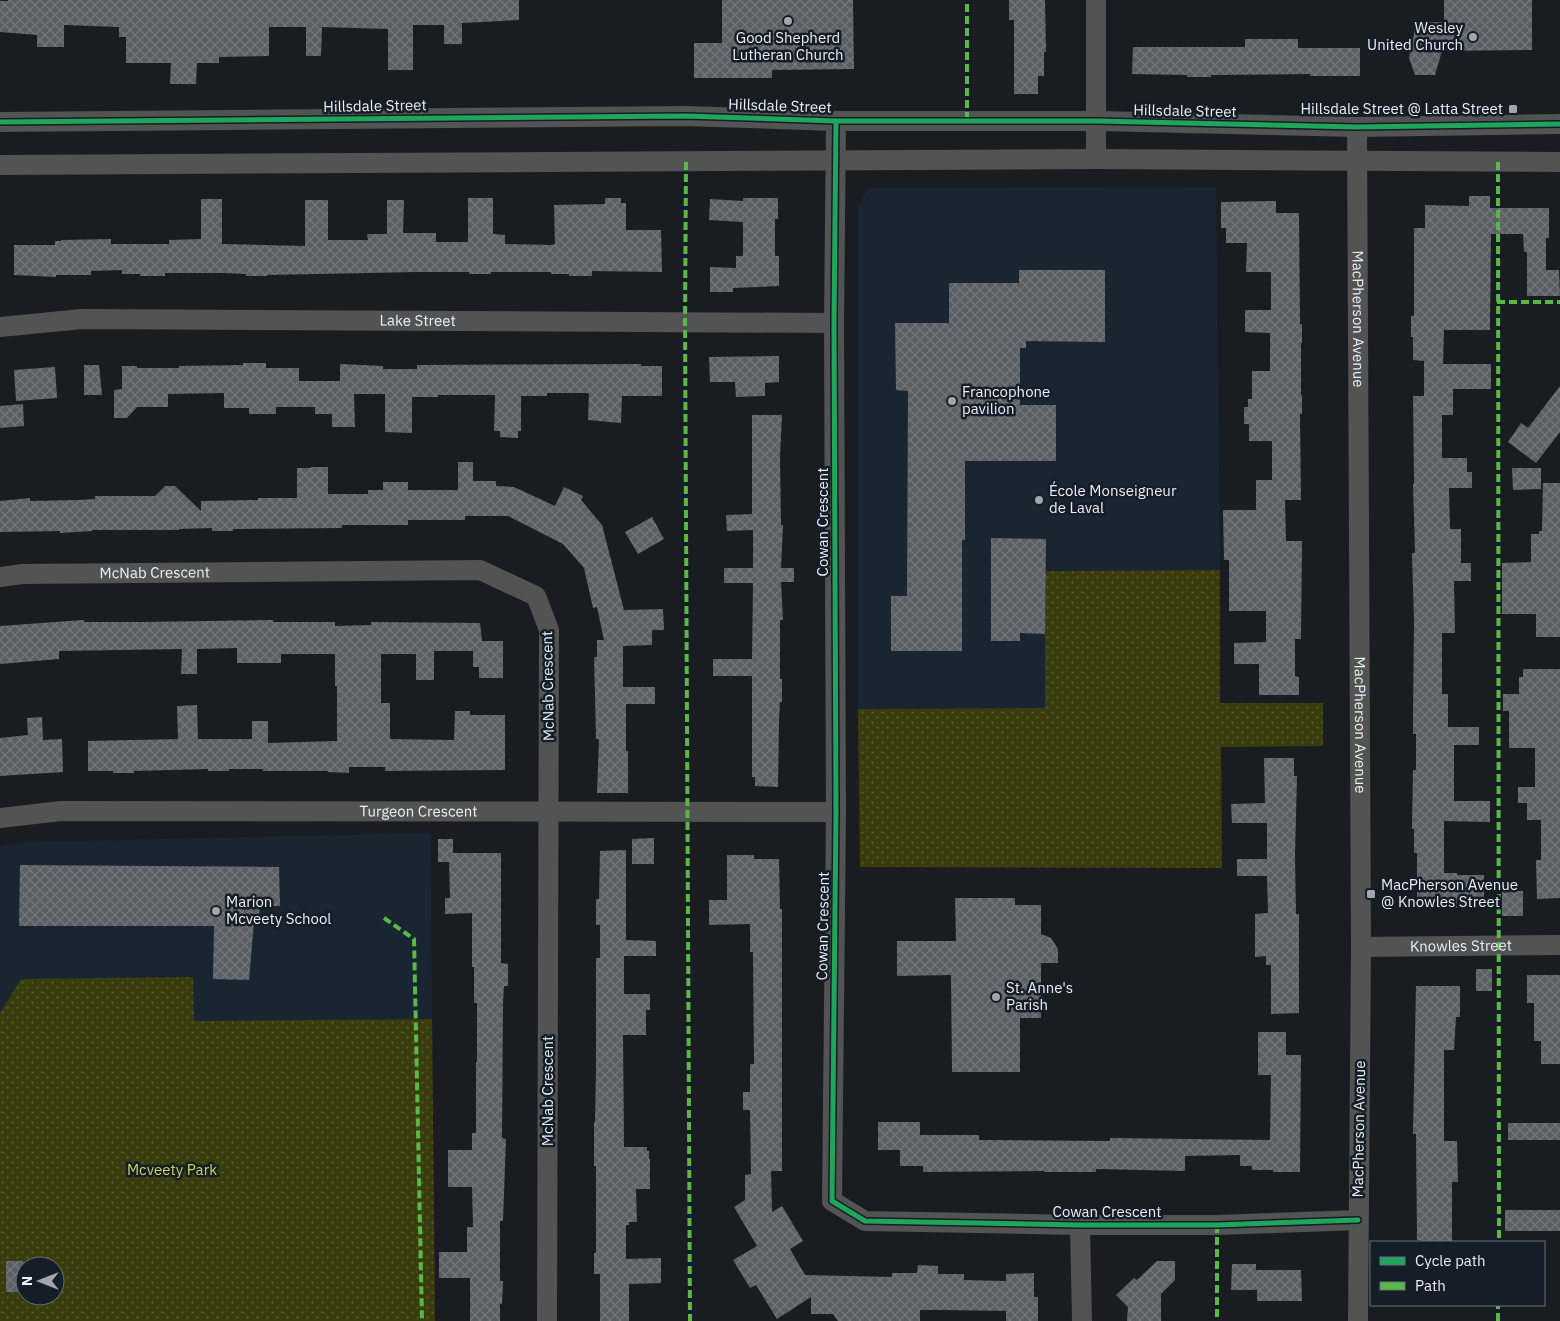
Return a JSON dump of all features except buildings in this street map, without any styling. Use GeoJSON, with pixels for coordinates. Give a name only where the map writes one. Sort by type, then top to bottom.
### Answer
{"type":"FeatureCollection","features":[{"type":"Feature","properties":{"kind":"street"},"geometry":{"type":"LineString","coordinates":[[1096,0],[1096,159]]}},
{"type":"Feature","properties":{"kind":"street","name":"Hillsdale Street"},"geometry":{"type":"LineString","coordinates":[[0,122],[670,116],[836,121],[1097,122],[1357,127],[1560,124]]}},
{"type":"Feature","properties":{"kind":"street","name":"Cowan Crescent"},"geometry":{"type":"LineString","coordinates":[[836,121],[834,323],[836,812],[832,1201],[865,1221],[1080,1225],[1358,1220]]}},
{"type":"Feature","properties":{"kind":"street","name":"MacPherson Avenue"},"geometry":{"type":"LineString","coordinates":[[1357,127],[1361,947],[1358,1321]]}},
{"type":"Feature","properties":{"kind":"street"},"geometry":{"type":"LineString","coordinates":[[0,165],[1096,159],[1560,162]]}},
{"type":"Feature","properties":{"kind":"street","name":"Lake Street"},"geometry":{"type":"LineString","coordinates":[[0,328],[82,319],[834,323]]}},
{"type":"Feature","properties":{"kind":"street","name":"McNab Crescent"},"geometry":{"type":"LineString","coordinates":[[0,577],[22,574],[480,570],[536,596],[548,630],[549,810],[546,1321]]}},
{"type":"Feature","properties":{"kind":"street","name":"Turgeon Crescent"},"geometry":{"type":"LineString","coordinates":[[0,818],[61,811],[549,810],[836,812]]}},
{"type":"Feature","properties":{"kind":"street","name":"Knowles Street"},"geometry":{"type":"LineString","coordinates":[[1361,947],[1560,946]]}},
{"type":"Feature","properties":{"kind":"street"},"geometry":{"type":"LineString","coordinates":[[1080,1225],[1082,1321]]}},
{"type":"Feature","properties":{"kind":"shaded area","name":"École Monseigneur de Laval"},"geometry":{"type":"Polygon","coordinates":[[[1216,187],[1220,570],[1045,571],[1045,708],[858,709],[858,206],[868,188],[1216,187]]]}},
{"type":"Feature","properties":{"kind":"shaded area","name":"Marion Mcveety School"},"geometry":{"type":"Polygon","coordinates":[[[431,833],[432,1019],[193,1021],[193,977],[21,979],[0,1013],[0,846],[31,842],[431,833]]]}},
{"type":"Feature","properties":{"kind":"green space"},"geometry":{"type":"Polygon","coordinates":[[[1220,570],[1220,703],[1323,703],[1323,746],[1221,747],[1222,868],[860,867],[858,709],[1045,708],[1045,571],[1220,570]]]}},
{"type":"Feature","properties":{"kind":"green space","name":"Mcveety Park"},"geometry":{"type":"Polygon","coordinates":[[[193,977],[194,1021],[432,1019],[435,1321],[0,1321],[0,1013],[21,979],[193,977]]]}},
{"type":"Feature","properties":{"kind":"marked path"},"geometry":{"type":"LineString","coordinates":[[967,0],[967,120]]}},
{"type":"Feature","properties":{"kind":"marked path"},"geometry":{"type":"LineString","coordinates":[[686,162],[685,322],[690,1321]]}},
{"type":"Feature","properties":{"kind":"marked path"},"geometry":{"type":"LineString","coordinates":[[1498,162],[1499,1241]]}},
{"type":"Feature","properties":{"kind":"marked path"},"geometry":{"type":"LineString","coordinates":[[1497,302],[1560,302]]}},
{"type":"Feature","properties":{"kind":"marked path"},"geometry":{"type":"LineString","coordinates":[[384,918],[414,939],[422,1321]]}},
{"type":"Feature","properties":{"kind":"marked path"},"geometry":{"type":"LineString","coordinates":[[1217,1225],[1217,1321]]}},
{"type":"Feature","properties":{"kind":"marked path"},"geometry":{"type":"LineString","coordinates":[[1498,1306],[1498,1321]]}},
{"type":"Feature","properties":{"kind":"cycle path"},"geometry":{"type":"LineString","coordinates":[[0,122],[686,116],[836,121],[1097,121],[1357,127],[1560,124]]}},
{"type":"Feature","properties":{"kind":"cycle path"},"geometry":{"type":"LineString","coordinates":[[836,121],[834,323],[836,812],[832,1201],[865,1221],[1080,1225],[1217,1225],[1358,1220]]}},
{"type":"Feature","properties":{"kind":"place","name":"Good Shepherd Lutheran Church"},"geometry":{"type":"Point","coordinates":[788,21]}},
{"type":"Feature","properties":{"kind":"place","name":"Wesley United Church"},"geometry":{"type":"Point","coordinates":[1473,37]}},
{"type":"Feature","properties":{"kind":"place","name":"Hillsdale Street @ Latta Street"},"geometry":{"type":"Point","coordinates":[1513,109]}},
{"type":"Feature","properties":{"kind":"place","name":"Francophone pavilion"},"geometry":{"type":"Point","coordinates":[952,401]}},
{"type":"Feature","properties":{"kind":"place","name":"École Monseigneur de Laval"},"geometry":{"type":"Point","coordinates":[1039,500]}},
{"type":"Feature","properties":{"kind":"place","name":"MacPherson Avenue @ Knowles Street"},"geometry":{"type":"Point","coordinates":[1371,894]}},
{"type":"Feature","properties":{"kind":"place","name":"Marion Mcveety School"},"geometry":{"type":"Point","coordinates":[216,911]}},
{"type":"Feature","properties":{"kind":"place","name":"St. Anne's Parish"},"geometry":{"type":"Point","coordinates":[996,997]}}]}
